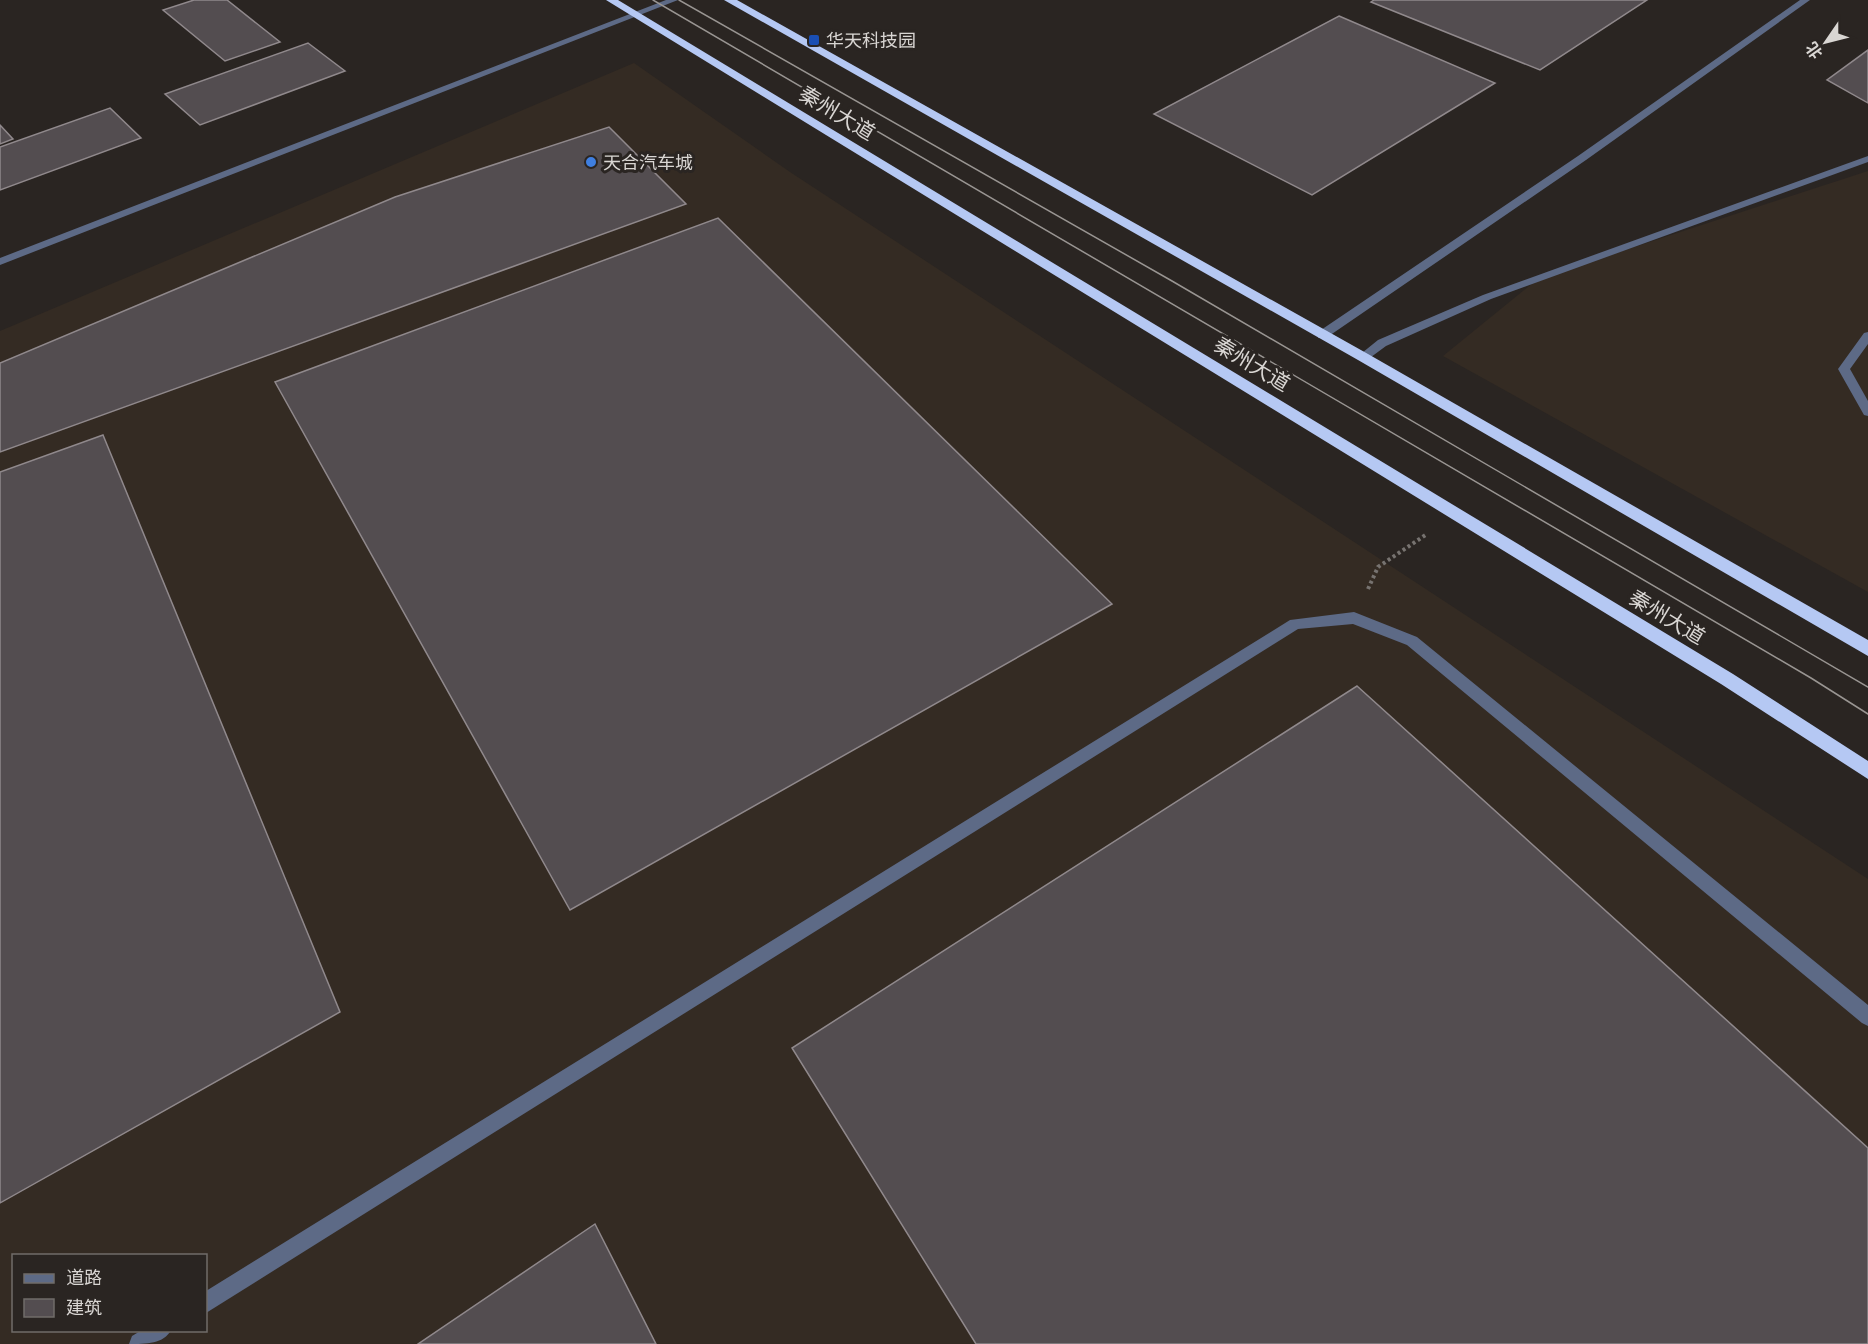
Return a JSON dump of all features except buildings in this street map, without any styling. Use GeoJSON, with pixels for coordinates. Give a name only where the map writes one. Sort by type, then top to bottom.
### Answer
{"type":"FeatureCollection","features":[{"type":"Feature","properties":{"kind":"highway","name":"秦州大道"},"geometry":{"type":"LineString","coordinates":[[611,0],[1727,678],[1868,771]]}},
{"type":"Feature","properties":{"kind":"highway"},"geometry":{"type":"LineString","coordinates":[[729,0],[1363,357],[1868,649]]}},
{"type":"Feature","properties":{"kind":"street"},"geometry":{"type":"LineString","coordinates":[[0,262],[674,0]]}},
{"type":"Feature","properties":{"kind":"street"},"geometry":{"type":"LineString","coordinates":[[1322,335],[1582,158],[1806,0]]}},
{"type":"Feature","properties":{"kind":"street"},"geometry":{"type":"LineString","coordinates":[[1363,357],[1382,343],[1487,297],[1868,159]]}},
{"type":"Feature","properties":{"kind":"street"},"geometry":{"type":"LineString","coordinates":[[1868,336],[1844,369],[1868,412]]}},
{"type":"Feature","properties":{"kind":"street"},"geometry":{"type":"LineString","coordinates":[[207,1302],[1295,624],[1354,618],[1412,641],[1868,1017]]}},
{"type":"Feature","properties":{"kind":"street"},"geometry":{"type":"LineString","coordinates":[[140,1344],[158,1332]]}},
{"type":"Feature","properties":{"kind":"path"},"geometry":{"type":"LineString","coordinates":[[1354,618],[1378,567],[1458,514]]}},
{"type":"Feature","properties":{"kind":"shaded area"},"geometry":{"type":"Polygon","coordinates":[[[634,63],[790,172],[1868,879],[1868,1344],[0,1344],[0,331],[634,63]]]}},
{"type":"Feature","properties":{"kind":"shaded area"},"geometry":{"type":"Polygon","coordinates":[[[1868,171],[1868,592],[1443,356],[1539,278],[1868,171]]]}},
{"type":"Feature","properties":{"kind":"tram line"},"geometry":{"type":"LineString","coordinates":[[653,0],[1811,678],[1868,714]]}},
{"type":"Feature","properties":{"kind":"tram line"},"geometry":{"type":"LineString","coordinates":[[679,0],[1172,281],[1868,687]]}},
{"type":"Feature","properties":{"kind":"place","name":"华天科技园"},"geometry":{"type":"Point","coordinates":[814,40]}},
{"type":"Feature","properties":{"kind":"place","name":"天合汽车城"},"geometry":{"type":"Point","coordinates":[591,162]}}]}
